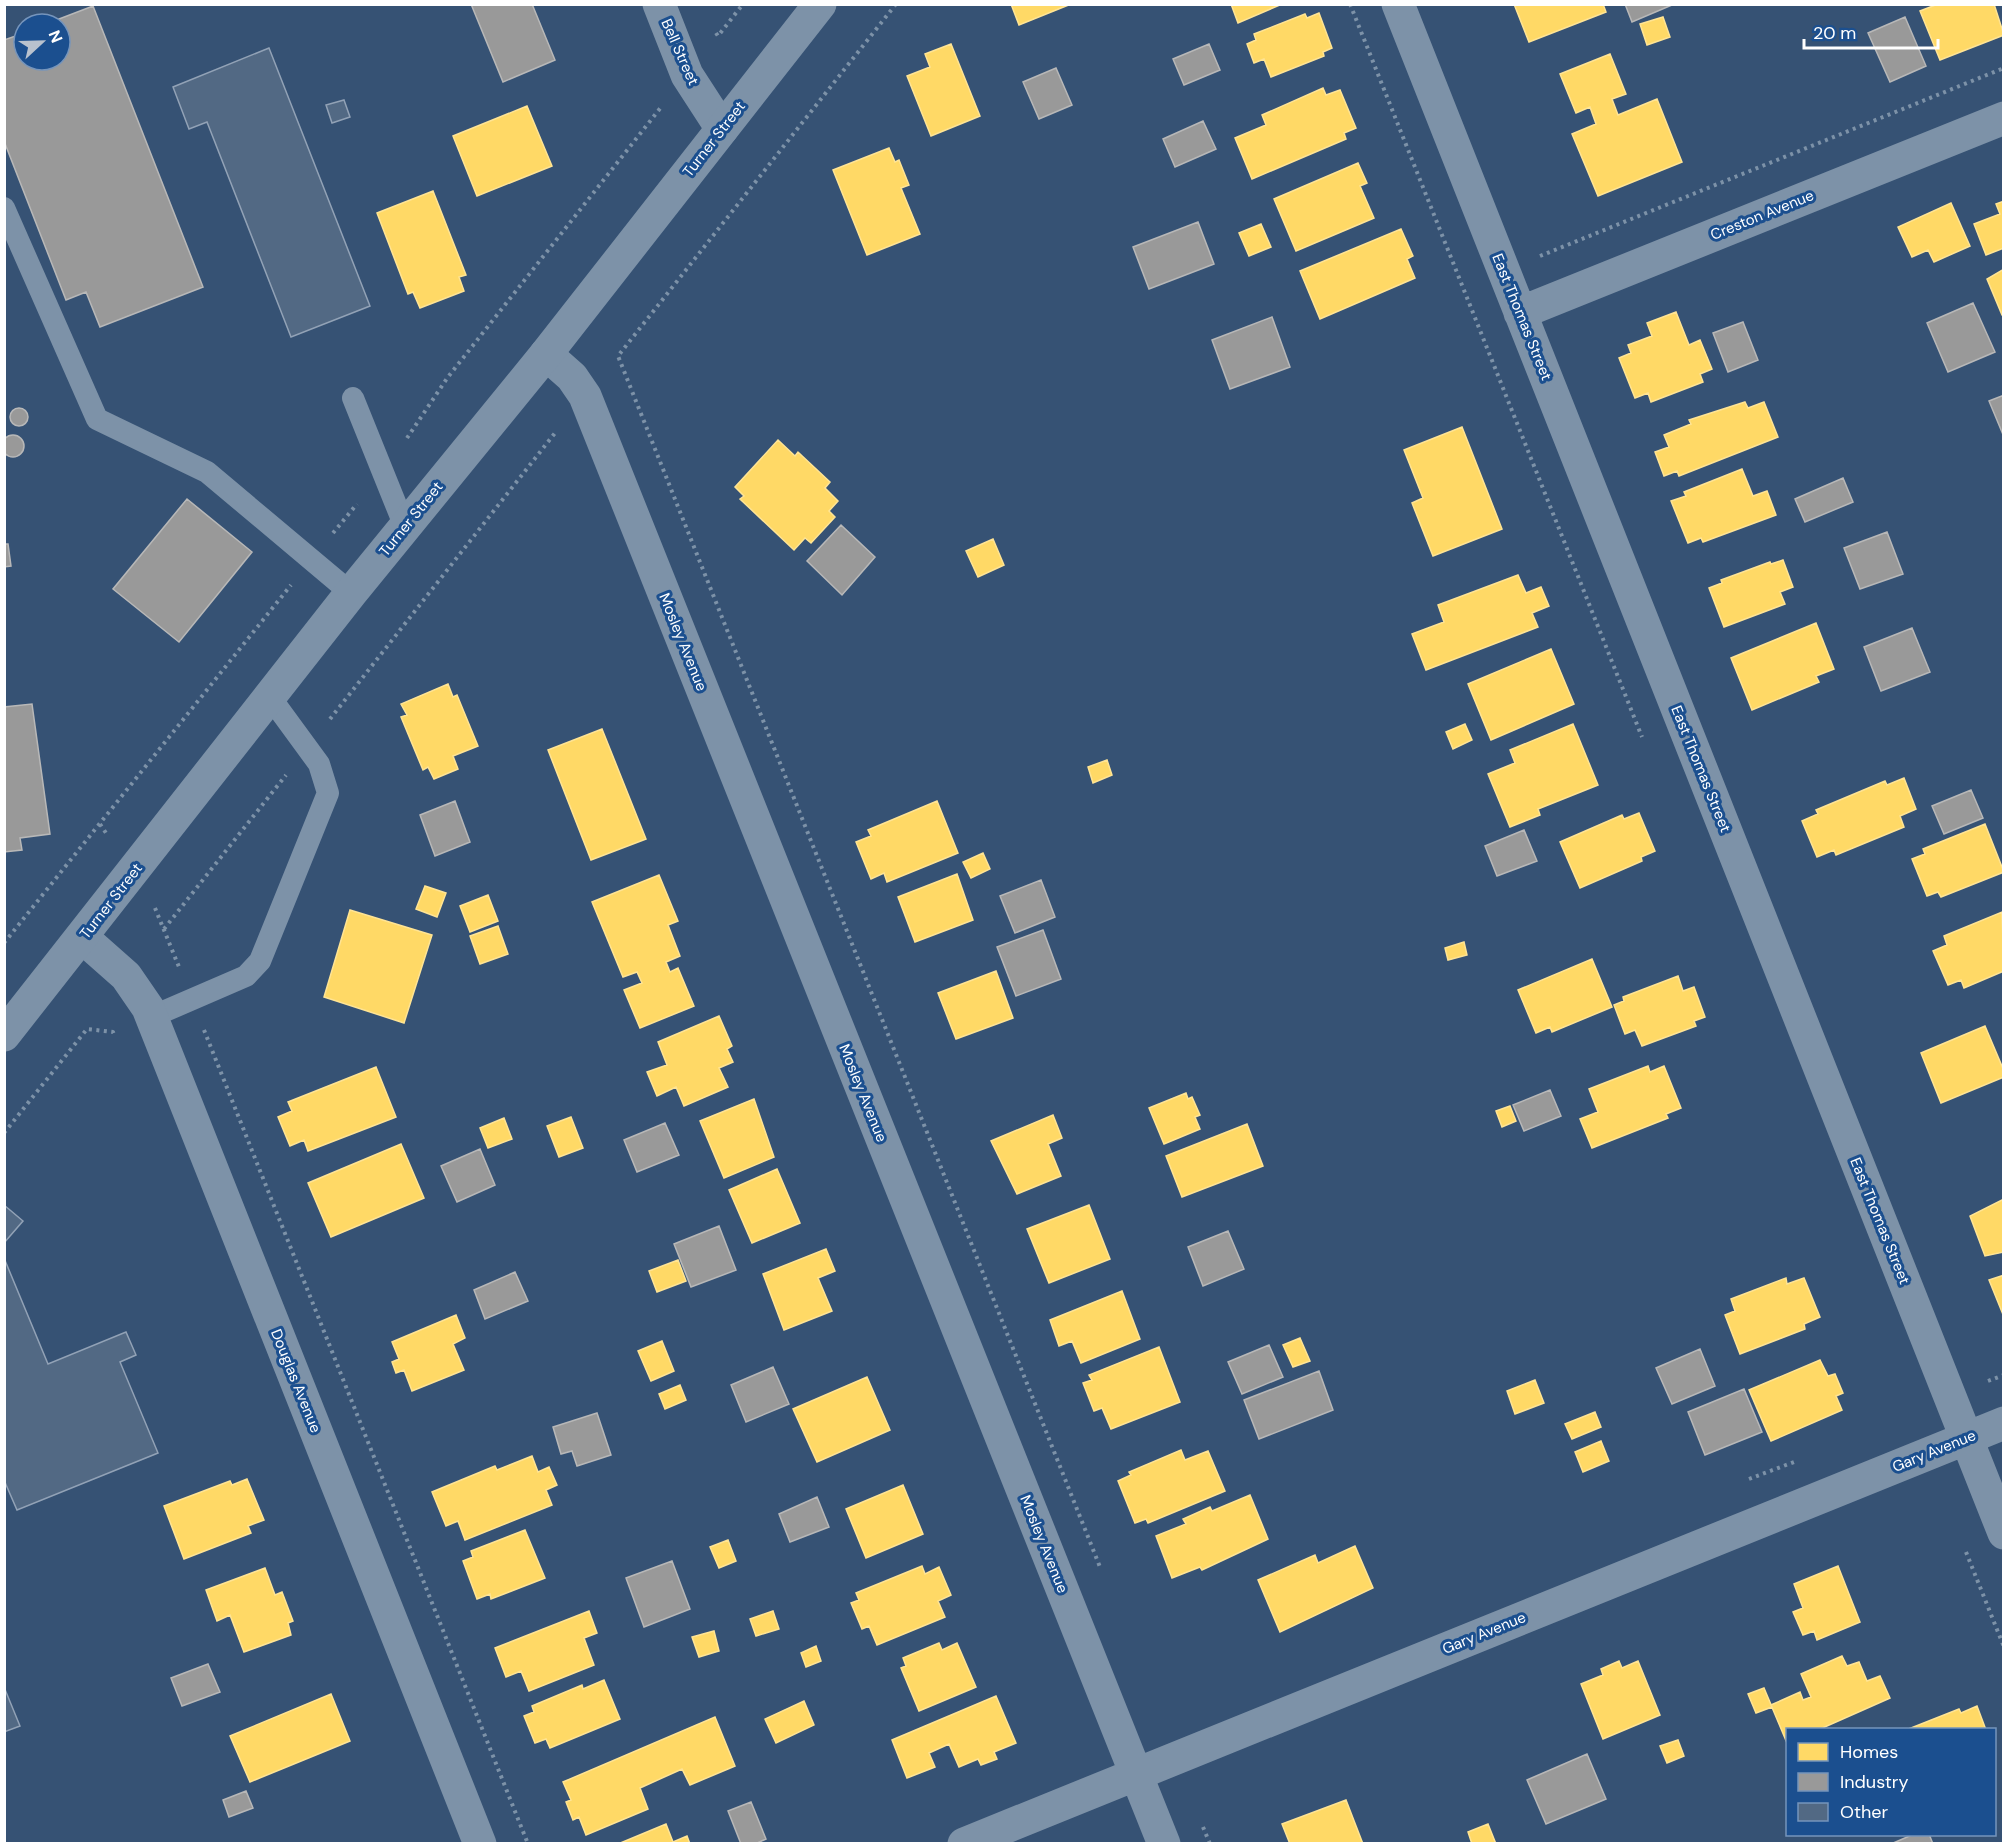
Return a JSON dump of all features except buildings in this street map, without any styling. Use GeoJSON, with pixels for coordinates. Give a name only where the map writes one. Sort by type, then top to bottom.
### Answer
{"type":"FeatureCollection","features":[{"type":"Feature","properties":{"kind":"street","name":"Bell Street"},"geometry":{"type":"LineString","coordinates":[[659,4],[687,75],[722,129]]}},
{"type":"Feature","properties":{"kind":"street","name":"Turner Street"},"geometry":{"type":"LineString","coordinates":[[4,1035],[83,938],[351,593],[546,354],[820,4]]}},
{"type":"Feature","properties":{"kind":"street","name":"East Thomas Street"},"geometry":{"type":"LineString","coordinates":[[1398,4],[2004,1533]]}},
{"type":"Feature","properties":{"kind":"street","name":"Creston Avenue"},"geometry":{"type":"LineString","coordinates":[[1520,313],[2004,118]]}},
{"type":"Feature","properties":{"kind":"street","name":"Mosley Avenue"},"geometry":{"type":"LineString","coordinates":[[546,354],[572,377],[585,396],[1164,1844]]}},
{"type":"Feature","properties":{"kind":"street","name":"Douglas Avenue"},"geometry":{"type":"LineString","coordinates":[[83,938],[126,976],[151,1017],[480,1844]]}},
{"type":"Feature","properties":{"kind":"street","name":"Gary Avenue"},"geometry":{"type":"LineString","coordinates":[[964,1844],[2004,1423]]}},
{"type":"Feature","properties":{"kind":"lane"},"geometry":{"type":"LineString","coordinates":[[4,208],[97,419],[207,472],[351,593]]}},
{"type":"Feature","properties":{"kind":"lane"},"geometry":{"type":"LineString","coordinates":[[352,398],[405,527]]}},
{"type":"Feature","properties":{"kind":"lane"},"geometry":{"type":"LineString","coordinates":[[151,1017],[246,976],[260,961],[328,793],[319,764],[270,697]]}},
{"type":"Feature","properties":{"kind":"path"},"geometry":{"type":"LineString","coordinates":[[714,26],[718,36],[743,4]]}},
{"type":"Feature","properties":{"kind":"path"},"geometry":{"type":"LineString","coordinates":[[896,4],[618,356],[1100,1569]]}},
{"type":"Feature","properties":{"kind":"path"},"geometry":{"type":"LineString","coordinates":[[1350,4],[1647,748]]}},
{"type":"Feature","properties":{"kind":"path"},"geometry":{"type":"LineString","coordinates":[[1540,256],[2004,68]]}},
{"type":"Feature","properties":{"kind":"path"},"geometry":{"type":"LineString","coordinates":[[4,943],[382,472],[448,377],[665,102]]}},
{"type":"Feature","properties":{"kind":"path"},"geometry":{"type":"LineString","coordinates":[[164,929],[555,432],[559,444]]}},
{"type":"Feature","properties":{"kind":"path"},"geometry":{"type":"LineString","coordinates":[[100,824],[157,911],[528,1844]]}},
{"type":"Feature","properties":{"kind":"path"},"geometry":{"type":"LineString","coordinates":[[4,1133],[87,1029],[114,1032],[118,1043]]}},
{"type":"Feature","properties":{"kind":"path"},"geometry":{"type":"LineString","coordinates":[[1749,1479],[1803,1458]]}},
{"type":"Feature","properties":{"kind":"path"},"geometry":{"type":"LineString","coordinates":[[1964,1547],[2004,1647]]}},
{"type":"Feature","properties":{"kind":"path"},"geometry":{"type":"LineString","coordinates":[[1201,1822],[1210,1844]]}}]}
